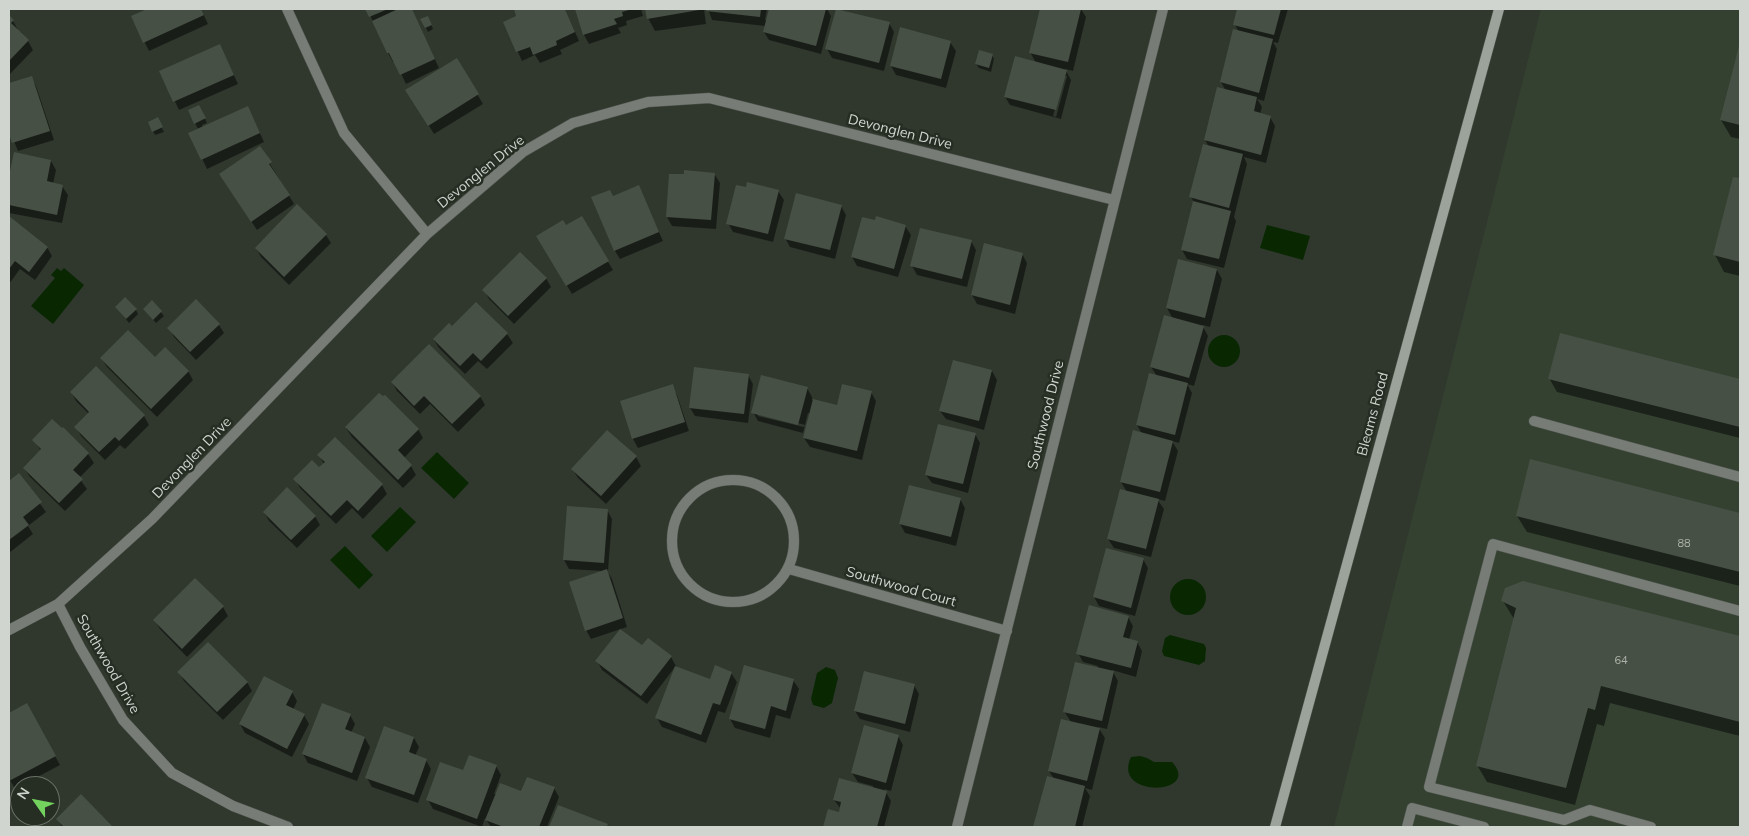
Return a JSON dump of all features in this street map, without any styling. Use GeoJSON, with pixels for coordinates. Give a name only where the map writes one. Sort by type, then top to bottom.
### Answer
{"type":"FeatureCollection","features":[{"type":"Feature","properties":{"kind":"main road","name":"Bleams Road"},"geometry":{"type":"LineString","coordinates":[[1274,827],[1499,9]]}},
{"type":"Feature","properties":{"kind":"street"},"geometry":{"type":"LineString","coordinates":[[287,9],[344,133],[427,234]]}},
{"type":"Feature","properties":{"kind":"street","name":"Southwood Drive"},"geometry":{"type":"LineString","coordinates":[[957,827],[1114,200],[1164,9]]}},
{"type":"Feature","properties":{"kind":"street","name":"Devonglen Drive"},"geometry":{"type":"LineString","coordinates":[[9,630],[58,604],[152,519],[427,234],[523,152],[573,123],[648,102],[709,98],[1114,200]]}},
{"type":"Feature","properties":{"kind":"street"},"geometry":{"type":"LineString","coordinates":[[1534,421],[1740,477]]}},
{"type":"Feature","properties":{"kind":"street"},"geometry":{"type":"LineString","coordinates":[[729,480],[750,482],[768,491],[783,505],[792,523],[794,544],[788,569],[779,581],[764,594],[746,601],[726,602],[707,597],[690,585],[679,569],[676,560],[673,550],[673,531],[680,512],[692,496],[709,485],[729,480]]}},
{"type":"Feature","properties":{"kind":"street"},"geometry":{"type":"LineString","coordinates":[[1651,827],[1590,810],[1564,820],[1429,787],[1494,544],[1740,611]]}},
{"type":"Feature","properties":{"kind":"street","name":"Southwood Court"},"geometry":{"type":"LineString","coordinates":[[788,569],[1007,631]]}},
{"type":"Feature","properties":{"kind":"street","name":"Southwood Drive"},"geometry":{"type":"LineString","coordinates":[[58,604],[80,647],[123,720],[172,773],[233,806],[288,827]]}},
{"type":"Feature","properties":{"kind":"street"},"geometry":{"type":"LineString","coordinates":[[1407,827],[1412,808],[1484,827]]}},
{"type":"Feature","properties":{"kind":"shaded area"},"geometry":{"type":"Polygon","coordinates":[[[1541,9],[1740,9],[1740,827],[1334,827],[1541,9]]]}},
{"type":"Feature","properties":{"kind":"shaded area"},"geometry":{"type":"Polygon","coordinates":[[[1267,225],[1310,236],[1303,260],[1260,248],[1267,225]]]}},
{"type":"Feature","properties":{"kind":"shaded area"},"geometry":{"type":"Polygon","coordinates":[[[57,268],[61,271],[64,268],[84,285],[53,324],[31,306],[55,278],[51,275],[57,268]]]}},
{"type":"Feature","properties":{"kind":"shaded area"},"geometry":{"type":"Polygon","coordinates":[[[1224,335],[1230,336],[1235,340],[1239,345],[1239,357],[1235,362],[1230,366],[1224,367],[1218,366],[1213,362],[1209,357],[1208,351],[1209,345],[1213,340],[1218,336],[1224,335]]]}},
{"type":"Feature","properties":{"kind":"shaded area"},"geometry":{"type":"Polygon","coordinates":[[[437,452],[469,483],[454,499],[421,468],[437,452]]]}},
{"type":"Feature","properties":{"kind":"shaded area"},"geometry":{"type":"Polygon","coordinates":[[[400,507],[416,522],[387,552],[371,536],[400,507]]]}},
{"type":"Feature","properties":{"kind":"shaded area"},"geometry":{"type":"Polygon","coordinates":[[[345,546],[373,575],[359,589],[330,560],[345,546]]]}},
{"type":"Feature","properties":{"kind":"shaded area"},"geometry":{"type":"Polygon","coordinates":[[[1188,579],[1195,580],[1201,584],[1205,590],[1205,604],[1201,610],[1195,614],[1188,615],[1181,614],[1175,610],[1171,604],[1170,597],[1171,590],[1175,584],[1181,580],[1188,579]]]}},
{"type":"Feature","properties":{"kind":"shaded area"},"geometry":{"type":"Polygon","coordinates":[[[1170,635],[1204,644],[1206,648],[1205,661],[1199,665],[1164,656],[1162,651],[1165,638],[1170,635]]]}},
{"type":"Feature","properties":{"kind":"shaded area"},"geometry":{"type":"Polygon","coordinates":[[[826,667],[835,670],[838,678],[832,703],[824,708],[813,705],[811,699],[817,673],[826,667]]]}},
{"type":"Feature","properties":{"kind":"shaded area"},"geometry":{"type":"Polygon","coordinates":[[[1140,756],[1154,762],[1172,762],[1178,773],[1176,781],[1167,786],[1156,788],[1143,786],[1133,780],[1128,771],[1131,757],[1140,756]]]}},
{"type":"Feature","properties":{"kind":"building"},"geometry":{"type":"Polygon","coordinates":[[[147,9],[201,9],[204,15],[143,43],[131,16],[147,9]]]}},
{"type":"Feature","properties":{"kind":"building"},"geometry":{"type":"Polygon","coordinates":[[[365,9],[388,9],[369,17],[365,9]]]}},
{"type":"Feature","properties":{"kind":"building"},"geometry":{"type":"Polygon","coordinates":[[[398,9],[412,9],[435,59],[400,75],[372,21],[398,9]]]}},
{"type":"Feature","properties":{"kind":"building"},"geometry":{"type":"Polygon","coordinates":[[[514,9],[565,9],[575,32],[556,41],[557,45],[533,55],[530,47],[516,52],[503,22],[516,16],[514,9]]]}},
{"type":"Feature","properties":{"kind":"building"},"geometry":{"type":"Polygon","coordinates":[[[575,9],[632,9],[622,12],[623,16],[614,19],[617,24],[583,35],[575,9]]]}},
{"type":"Feature","properties":{"kind":"building"},"geometry":{"type":"Polygon","coordinates":[[[645,9],[699,9],[699,10],[647,19],[645,9]]]}},
{"type":"Feature","properties":{"kind":"building"},"geometry":{"type":"Polygon","coordinates":[[[706,9],[761,9],[760,17],[706,11],[706,9]]]}},
{"type":"Feature","properties":{"kind":"building"},"geometry":{"type":"Polygon","coordinates":[[[769,9],[826,9],[816,46],[763,32],[769,9]]]}},
{"type":"Feature","properties":{"kind":"building"},"geometry":{"type":"Polygon","coordinates":[[[836,9],[890,22],[879,63],[825,49],[836,9]]]}},
{"type":"Feature","properties":{"kind":"building"},"geometry":{"type":"Polygon","coordinates":[[[1040,9],[1081,9],[1068,62],[1029,53],[1040,9]]]}},
{"type":"Feature","properties":{"kind":"building"},"geometry":{"type":"Polygon","coordinates":[[[1237,9],[1281,9],[1274,35],[1233,25],[1237,9]]]}},
{"type":"Feature","properties":{"kind":"building"},"geometry":{"type":"Polygon","coordinates":[[[9,15],[14,20],[11,23],[29,40],[9,61],[9,15]]]}},
{"type":"Feature","properties":{"kind":"building"},"geometry":{"type":"Polygon","coordinates":[[[428,16],[432,25],[425,28],[420,19],[428,16]]]}},
{"type":"Feature","properties":{"kind":"building"},"geometry":{"type":"Polygon","coordinates":[[[900,27],[951,41],[941,79],[890,66],[900,27]]]}},
{"type":"Feature","properties":{"kind":"building"},"geometry":{"type":"Polygon","coordinates":[[[1233,29],[1273,39],[1259,93],[1220,82],[1233,29]]]}},
{"type":"Feature","properties":{"kind":"building"},"geometry":{"type":"Polygon","coordinates":[[[1740,42],[1740,125],[1720,120],[1740,42]]]}},
{"type":"Feature","properties":{"kind":"building"},"geometry":{"type":"Polygon","coordinates":[[[220,44],[234,75],[173,102],[159,71],[220,44]]]}},
{"type":"Feature","properties":{"kind":"building"},"geometry":{"type":"Polygon","coordinates":[[[979,50],[993,54],[989,68],[975,64],[979,50]]]}},
{"type":"Feature","properties":{"kind":"building"},"geometry":{"type":"Polygon","coordinates":[[[1015,56],[1067,70],[1056,110],[1004,97],[1015,56]]]}},
{"type":"Feature","properties":{"kind":"building"},"geometry":{"type":"Polygon","coordinates":[[[457,58],[479,94],[428,126],[405,90],[457,58]]]}},
{"type":"Feature","properties":{"kind":"building"},"geometry":{"type":"Polygon","coordinates":[[[32,76],[50,131],[12,143],[9,134],[9,83],[32,76]]]}},
{"type":"Feature","properties":{"kind":"building"},"geometry":{"type":"Polygon","coordinates":[[[1217,87],[1257,97],[1254,111],[1271,116],[1261,155],[1204,140],[1217,87]]]}},
{"type":"Feature","properties":{"kind":"building"},"geometry":{"type":"Polygon","coordinates":[[[199,105],[206,118],[194,124],[188,110],[199,105]]]}},
{"type":"Feature","properties":{"kind":"building"},"geometry":{"type":"Polygon","coordinates":[[[248,106],[260,133],[201,160],[188,133],[248,106]]]}},
{"type":"Feature","properties":{"kind":"building"},"geometry":{"type":"Polygon","coordinates":[[[158,117],[163,127],[152,132],[148,122],[158,117]]]}},
{"type":"Feature","properties":{"kind":"building"},"geometry":{"type":"Polygon","coordinates":[[[1203,144],[1243,154],[1229,208],[1189,197],[1203,144]]]}},
{"type":"Feature","properties":{"kind":"building"},"geometry":{"type":"Polygon","coordinates":[[[260,146],[272,162],[269,164],[290,195],[251,222],[219,174],[260,146]]]}},
{"type":"Feature","properties":{"kind":"building"},"geometry":{"type":"Polygon","coordinates":[[[14,152],[51,160],[47,181],[63,185],[57,215],[9,205],[9,176],[14,152]]]}},
{"type":"Feature","properties":{"kind":"building"},"geometry":{"type":"Polygon","coordinates":[[[684,170],[715,173],[711,220],[666,217],[669,174],[684,174],[684,170]]]}},
{"type":"Feature","properties":{"kind":"building"},"geometry":{"type":"Polygon","coordinates":[[[1733,177],[1740,178],[1740,262],[1713,255],[1733,177]]]}},
{"type":"Feature","properties":{"kind":"building"},"geometry":{"type":"Polygon","coordinates":[[[747,182],[779,190],[768,234],[726,224],[736,185],[746,187],[747,182]]]}},
{"type":"Feature","properties":{"kind":"building"},"geometry":{"type":"Polygon","coordinates":[[[639,185],[659,232],[614,251],[591,197],[610,190],[613,196],[639,185]]]}},
{"type":"Feature","properties":{"kind":"building"},"geometry":{"type":"Polygon","coordinates":[[[796,193],[842,205],[830,250],[784,239],[796,193]]]}},
{"type":"Feature","properties":{"kind":"building"},"geometry":{"type":"Polygon","coordinates":[[[1193,201],[1231,211],[1219,259],[1181,250],[1193,201]]]}},
{"type":"Feature","properties":{"kind":"building"},"geometry":{"type":"Polygon","coordinates":[[[297,204],[327,234],[284,277],[255,248],[297,204]]]}},
{"type":"Feature","properties":{"kind":"building"},"geometry":{"type":"Polygon","coordinates":[[[9,216],[48,247],[29,272],[15,261],[9,269],[9,216]]]}},
{"type":"Feature","properties":{"kind":"building"},"geometry":{"type":"Polygon","coordinates":[[[582,216],[609,261],[566,286],[536,236],[563,220],[566,225],[582,216]]]}},
{"type":"Feature","properties":{"kind":"building"},"geometry":{"type":"Polygon","coordinates":[[[876,216],[906,225],[894,269],[851,257],[862,217],[875,220],[876,216]]]}},
{"type":"Feature","properties":{"kind":"building"},"geometry":{"type":"Polygon","coordinates":[[[920,228],[972,240],[962,279],[910,266],[920,228]]]}},
{"type":"Feature","properties":{"kind":"building"},"geometry":{"type":"Polygon","coordinates":[[[984,243],[1023,253],[1010,305],[971,295],[984,243]]]}},
{"type":"Feature","properties":{"kind":"building"},"geometry":{"type":"Polygon","coordinates":[[[520,252],[547,278],[508,316],[482,290],[520,252]]]}},
{"type":"Feature","properties":{"kind":"building"},"geometry":{"type":"Polygon","coordinates":[[[1178,259],[1217,269],[1205,318],[1166,308],[1178,259]]]}},
{"type":"Feature","properties":{"kind":"building"},"geometry":{"type":"Polygon","coordinates":[[[125,297],[137,309],[126,319],[115,307],[125,297]]]}},
{"type":"Feature","properties":{"kind":"building"},"geometry":{"type":"Polygon","coordinates":[[[196,299],[220,324],[190,352],[167,328],[196,299]]]}},
{"type":"Feature","properties":{"kind":"building"},"geometry":{"type":"Polygon","coordinates":[[[152,300],[162,311],[153,320],[143,309],[152,300]]]}},
{"type":"Feature","properties":{"kind":"building"},"geometry":{"type":"Polygon","coordinates":[[[476,302],[508,333],[481,361],[473,353],[460,366],[433,339],[449,323],[452,326],[476,302]]]}},
{"type":"Feature","properties":{"kind":"building"},"geometry":{"type":"Polygon","coordinates":[[[1164,315],[1204,326],[1189,378],[1150,367],[1164,315]]]}},
{"type":"Feature","properties":{"kind":"building"},"geometry":{"type":"Polygon","coordinates":[[[128,330],[155,357],[165,347],[189,371],[151,409],[100,358],[128,330]]]}},
{"type":"Feature","properties":{"kind":"building"},"geometry":{"type":"Polygon","coordinates":[[[1560,333],[1740,379],[1740,427],[1548,379],[1560,333]]]}},
{"type":"Feature","properties":{"kind":"building"},"geometry":{"type":"Polygon","coordinates":[[[429,344],[481,396],[452,424],[424,396],[414,406],[391,382],[429,344]]]}},
{"type":"Feature","properties":{"kind":"building"},"geometry":{"type":"Polygon","coordinates":[[[953,360],[992,370],[979,421],[939,411],[953,360]]]}},
{"type":"Feature","properties":{"kind":"building"},"geometry":{"type":"Polygon","coordinates":[[[96,366],[145,415],[119,441],[115,437],[99,452],[74,427],[89,412],[70,392],[96,366]]]}},
{"type":"Feature","properties":{"kind":"building"},"geometry":{"type":"Polygon","coordinates":[[[694,367],[749,374],[744,414],[689,408],[694,367]]]}},
{"type":"Feature","properties":{"kind":"building"},"geometry":{"type":"Polygon","coordinates":[[[1149,373],[1188,383],[1175,435],[1136,425],[1149,373]]]}},
{"type":"Feature","properties":{"kind":"building"},"geometry":{"type":"Polygon","coordinates":[[[761,375],[808,387],[798,425],[751,413],[761,375]]]}},
{"type":"Feature","properties":{"kind":"building"},"geometry":{"type":"Polygon","coordinates":[[[673,384],[685,422],[632,439],[620,401],[673,384]]]}},
{"type":"Feature","properties":{"kind":"building"},"geometry":{"type":"Polygon","coordinates":[[[842,384],[872,391],[857,451],[803,438],[813,399],[837,405],[842,384]]]}},
{"type":"Feature","properties":{"kind":"building"},"geometry":{"type":"Polygon","coordinates":[[[379,393],[383,396],[385,395],[419,429],[398,450],[412,465],[398,480],[345,427],[379,393]]]}},
{"type":"Feature","properties":{"kind":"building"},"geometry":{"type":"Polygon","coordinates":[[[52,419],[63,427],[89,453],[73,470],[83,479],[59,503],[23,468],[41,449],[32,440],[52,419]]]}},
{"type":"Feature","properties":{"kind":"building"},"geometry":{"type":"Polygon","coordinates":[[[938,424],[976,433],[963,484],[925,475],[938,424]]]}},
{"type":"Feature","properties":{"kind":"building"},"geometry":{"type":"Polygon","coordinates":[[[607,430],[637,456],[601,496],[571,469],[607,430]]]}},
{"type":"Feature","properties":{"kind":"building"},"geometry":{"type":"Polygon","coordinates":[[[1133,430],[1173,441],[1160,492],[1120,482],[1133,430]]]}},
{"type":"Feature","properties":{"kind":"building"},"geometry":{"type":"Polygon","coordinates":[[[335,437],[383,484],[358,511],[347,500],[331,516],[293,479],[312,460],[319,467],[325,462],[317,455],[335,437]]]}},
{"type":"Feature","properties":{"kind":"building"},"geometry":{"type":"Polygon","coordinates":[[[1530,459],[1740,513],[1740,572],[1516,516],[1530,459]]]}},
{"type":"Feature","properties":{"kind":"building"},"geometry":{"type":"Polygon","coordinates":[[[19,473],[42,502],[23,517],[29,525],[9,540],[9,481],[19,473]]]}},
{"type":"Feature","properties":{"kind":"building"},"geometry":{"type":"Polygon","coordinates":[[[909,485],[961,498],[951,537],[899,524],[909,485]]]}},
{"type":"Feature","properties":{"kind":"building"},"geometry":{"type":"Polygon","coordinates":[[[287,487],[316,516],[291,540],[263,512],[287,487]]]}},
{"type":"Feature","properties":{"kind":"building"},"geometry":{"type":"Polygon","coordinates":[[[1120,489],[1159,499],[1146,549],[1107,539],[1120,489]]]}},
{"type":"Feature","properties":{"kind":"building"},"geometry":{"type":"Polygon","coordinates":[[[567,506],[608,509],[604,563],[563,560],[567,506]]]}},
{"type":"Feature","properties":{"kind":"building"},"geometry":{"type":"Polygon","coordinates":[[[1106,548],[1144,558],[1131,608],[1093,597],[1106,548]]]}},
{"type":"Feature","properties":{"kind":"building"},"geometry":{"type":"Polygon","coordinates":[[[607,569],[623,618],[585,631],[569,582],[607,569]]]}},
{"type":"Feature","properties":{"kind":"building"},"geometry":{"type":"Polygon","coordinates":[[[195,578],[224,606],[182,649],[153,620],[195,578]]]}},
{"type":"Feature","properties":{"kind":"building"},"geometry":{"type":"Polygon","coordinates":[[[1523,581],[1740,636],[1740,722],[1601,686],[1595,710],[1588,708],[1566,788],[1476,766],[1516,608],[1501,601],[1505,588],[1523,581]]]}},
{"type":"Feature","properties":{"kind":"building"},"geometry":{"type":"Polygon","coordinates":[[[1089,605],[1129,616],[1123,637],[1138,641],[1131,668],[1076,654],[1089,605]]]}},
{"type":"Feature","properties":{"kind":"building"},"geometry":{"type":"Polygon","coordinates":[[[620,629],[642,645],[648,638],[672,656],[641,696],[595,661],[620,629]]]}},
{"type":"Feature","properties":{"kind":"building"},"geometry":{"type":"Polygon","coordinates":[[[208,642],[248,682],[217,712],[177,672],[208,642]]]}},
{"type":"Feature","properties":{"kind":"building"},"geometry":{"type":"Polygon","coordinates":[[[1075,662],[1114,671],[1102,721],[1063,712],[1075,662]]]}},
{"type":"Feature","properties":{"kind":"building"},"geometry":{"type":"Polygon","coordinates":[[[715,665],[732,672],[720,705],[713,703],[701,735],[655,718],[675,666],[710,679],[715,665]]]}},
{"type":"Feature","properties":{"kind":"building"},"geometry":{"type":"Polygon","coordinates":[[[744,665],[794,679],[786,711],[771,706],[765,729],[729,719],[744,665]]]}},
{"type":"Feature","properties":{"kind":"building"},"geometry":{"type":"Polygon","coordinates":[[[864,671],[915,684],[905,724],[854,711],[864,671]]]}},
{"type":"Feature","properties":{"kind":"building"},"geometry":{"type":"Polygon","coordinates":[[[264,676],[293,691],[286,705],[305,714],[287,749],[239,724],[264,676]]]}},
{"type":"Feature","properties":{"kind":"building"},"geometry":{"type":"Polygon","coordinates":[[[27,703],[56,756],[18,776],[10,776],[9,781],[9,713],[27,703]]]}},
{"type":"Feature","properties":{"kind":"building"},"geometry":{"type":"Polygon","coordinates":[[[322,703],[351,714],[345,729],[365,737],[352,773],[302,754],[322,703]]]}},
{"type":"Feature","properties":{"kind":"building"},"geometry":{"type":"Polygon","coordinates":[[[1061,719],[1100,728],[1087,781],[1048,771],[1061,719]]]}},
{"type":"Feature","properties":{"kind":"building"},"geometry":{"type":"Polygon","coordinates":[[[864,725],[899,735],[886,783],[851,773],[864,725]]]}},
{"type":"Feature","properties":{"kind":"building"},"geometry":{"type":"Polygon","coordinates":[[[384,726],[414,737],[409,752],[427,759],[414,795],[365,778],[384,726]]]}},
{"type":"Feature","properties":{"kind":"building"},"geometry":{"type":"Polygon","coordinates":[[[469,755],[497,765],[477,819],[426,800],[440,762],[463,770],[469,755]]]}},
{"type":"Feature","properties":{"kind":"building"},"geometry":{"type":"Polygon","coordinates":[[[1047,776],[1085,786],[1075,827],[1033,827],[1047,776]]]}},
{"type":"Feature","properties":{"kind":"building"},"geometry":{"type":"Polygon","coordinates":[[[527,777],[555,787],[539,827],[504,827],[485,820],[500,783],[521,791],[527,777]]]}},
{"type":"Feature","properties":{"kind":"building"},"geometry":{"type":"Polygon","coordinates":[[[839,778],[887,791],[877,827],[823,827],[828,809],[839,812],[841,802],[833,800],[839,778]]]}},
{"type":"Feature","properties":{"kind":"building"},"geometry":{"type":"Polygon","coordinates":[[[81,794],[113,827],[61,827],[63,826],[60,823],[60,815],[81,794]]]}},
{"type":"Feature","properties":{"kind":"building"},"geometry":{"type":"Polygon","coordinates":[[[558,805],[608,824],[607,827],[549,827],[558,805]]]}}]}
